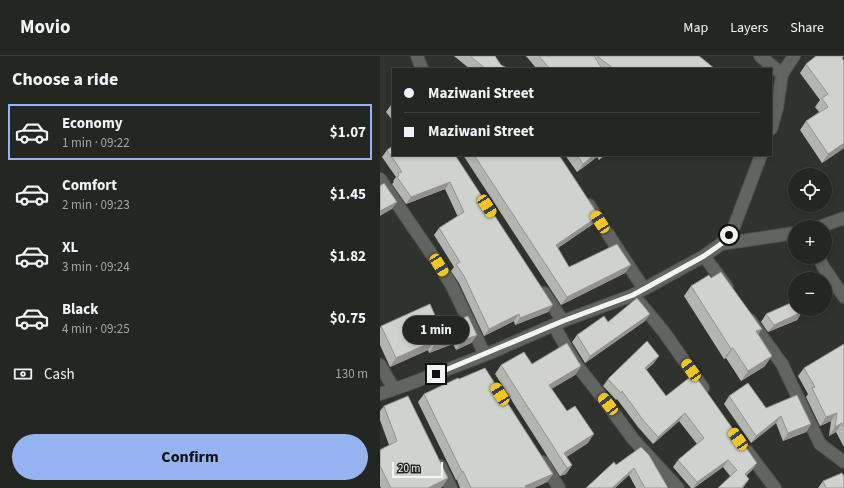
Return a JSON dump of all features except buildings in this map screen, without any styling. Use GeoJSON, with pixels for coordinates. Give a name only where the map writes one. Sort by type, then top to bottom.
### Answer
{"type":"FeatureCollection","features":[{"type":"Feature","properties":{"kind":"street"},"geometry":{"type":"LineString","coordinates":[[417,56],[422,68]]}},
{"type":"Feature","properties":{"kind":"street"},"geometry":{"type":"LineString","coordinates":[[760,56],[782,74]]}},
{"type":"Feature","properties":{"kind":"street"},"geometry":{"type":"LineString","coordinates":[[772,126],[777,108],[782,74],[794,56]]}},
{"type":"Feature","properties":{"kind":"street"},"geometry":{"type":"LineString","coordinates":[[380,394],[480,356],[638,292],[704,256],[721,244],[734,227],[761,156]]}},
{"type":"Feature","properties":{"kind":"street"},"geometry":{"type":"LineString","coordinates":[[380,179],[452,286],[485,371]]}},
{"type":"Feature","properties":{"kind":"street"},"geometry":{"type":"LineString","coordinates":[[583,195],[638,292],[709,396]]}},
{"type":"Feature","properties":{"kind":"street"},"geometry":{"type":"LineString","coordinates":[[832,222],[844,218]]}},
{"type":"Feature","properties":{"kind":"street"},"geometry":{"type":"LineString","coordinates":[[721,244],[788,234]]}},
{"type":"Feature","properties":{"kind":"street"},"geometry":{"type":"LineString","coordinates":[[704,256],[732,294]]}},
{"type":"Feature","properties":{"kind":"street"},"geometry":{"type":"LineString","coordinates":[[822,264],[844,297]]}},
{"type":"Feature","properties":{"kind":"street"},"geometry":{"type":"LineString","coordinates":[[537,281],[559,323],[576,364],[608,404],[633,439],[678,488]]}},
{"type":"Feature","properties":{"kind":"street"},"geometry":{"type":"LineString","coordinates":[[745,313],[782,364],[820,444],[844,462]]}},
{"type":"Feature","properties":{"kind":"street"},"geometry":{"type":"LineString","coordinates":[[380,365],[409,400]]}},
{"type":"Feature","properties":{"kind":"street"},"geometry":{"type":"LineString","coordinates":[[740,440],[775,488]]}},
{"type":"Feature","properties":{"kind":"street"},"geometry":{"type":"LineString","coordinates":[[435,454],[451,488]]}},
{"type":"Feature","properties":{"kind":"street"},"geometry":{"type":"LineString","coordinates":[[538,454],[559,488]]}},
{"type":"Feature","properties":{"kind":"route"},"geometry":{"type":"LineString","coordinates":[[436,374],[485,355],[563,321],[633,295],[704,256],[721,244],[729,235]]}}]}
